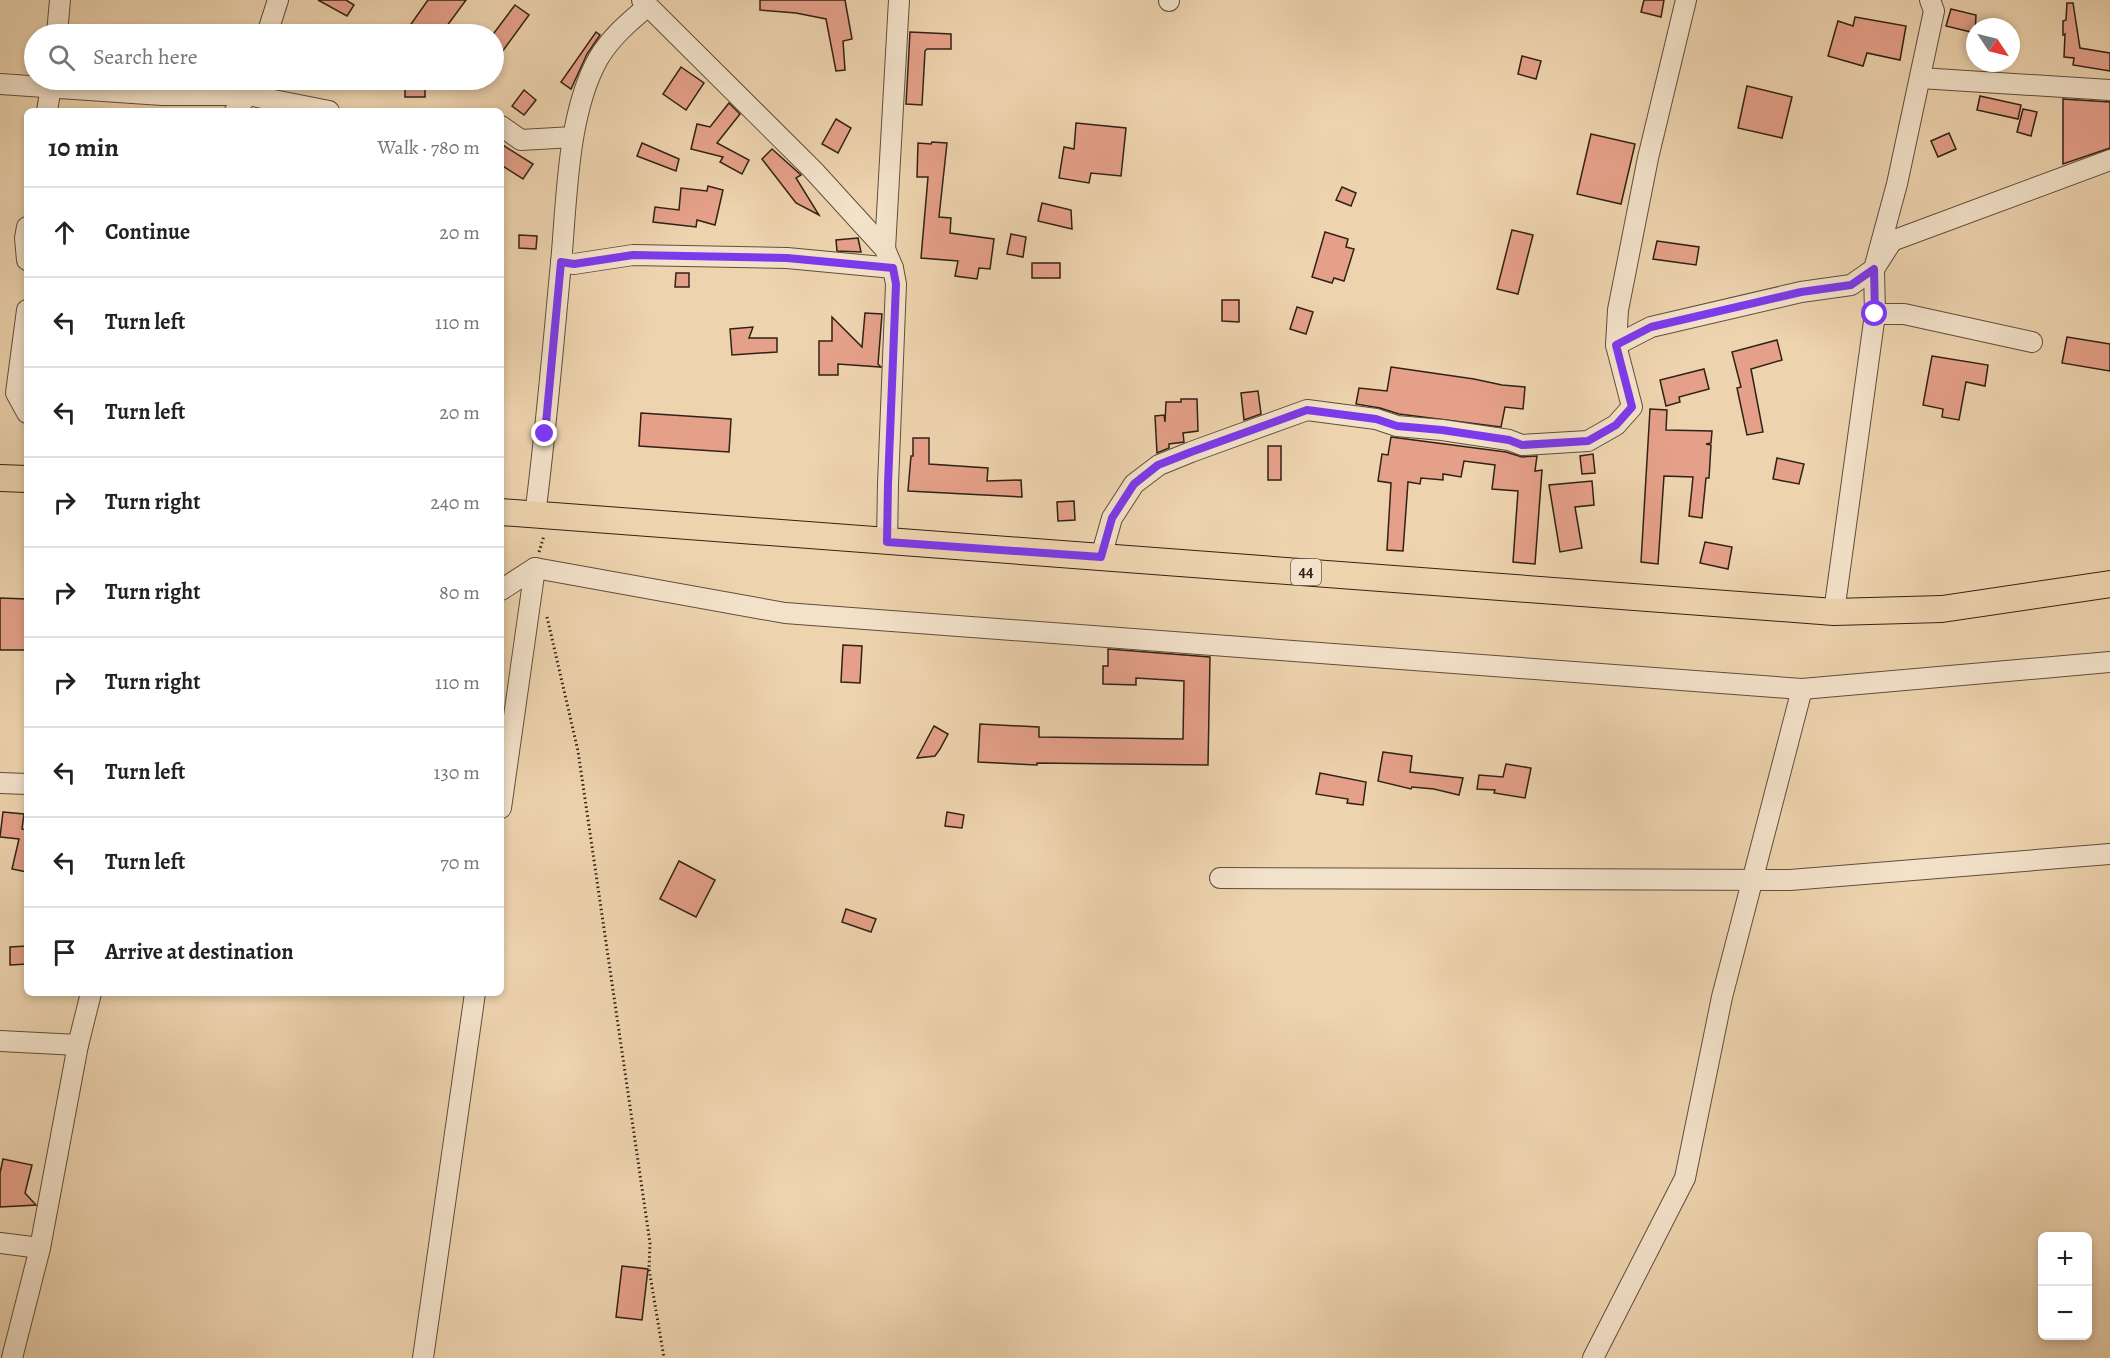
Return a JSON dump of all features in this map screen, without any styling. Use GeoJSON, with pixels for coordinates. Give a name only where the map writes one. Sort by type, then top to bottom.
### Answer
{"type":"FeatureCollection","features":[{"type":"Feature","properties":{"kind":"main road"},"geometry":{"type":"LineString","coordinates":[[0,478],[24,479]]}},
{"type":"Feature","properties":{"kind":"main road","name":"44"},"geometry":{"type":"LineString","coordinates":[[504,512],[1834,612],[1942,609],[2110,584]]}},
{"type":"Feature","properties":{"kind":"street"},"geometry":{"type":"LineString","coordinates":[[58,24],[60,0]]}},
{"type":"Feature","properties":{"kind":"street"},"geometry":{"type":"LineString","coordinates":[[270,24],[278,0]]}},
{"type":"Feature","properties":{"kind":"street"},"geometry":{"type":"LineString","coordinates":[[885,249],[899,0]]}},
{"type":"Feature","properties":{"kind":"street"},"geometry":{"type":"LineString","coordinates":[[1101,557],[1112,518],[1134,484],[1158,465],[1307,410],[1376,419],[1397,426],[1509,440],[1522,445],[1588,441],[1616,425],[1632,407],[1616,345],[1618,310],[1648,158],[1686,0]]}},
{"type":"Feature","properties":{"kind":"street"},"geometry":{"type":"LineString","coordinates":[[1834,612],[1875,314],[1874,269],[1897,184],[1934,11],[1930,0]]}},
{"type":"Feature","properties":{"kind":"street"},"geometry":{"type":"LineString","coordinates":[[542,516],[545,434],[573,137],[586,87],[598,59],[614,35],[645,3],[813,170],[885,249],[893,268],[896,284],[887,542]]}},
{"type":"Feature","properties":{"kind":"street"},"geometry":{"type":"LineString","coordinates":[[1920,78],[2110,90]]}},
{"type":"Feature","properties":{"kind":"street"},"geometry":{"type":"LineString","coordinates":[[0,84],[24,84]]}},
{"type":"Feature","properties":{"kind":"street"},"geometry":{"type":"LineString","coordinates":[[48,108],[51,90]]}},
{"type":"Feature","properties":{"kind":"street"},"geometry":{"type":"LineString","coordinates":[[116,90],[162,95],[217,90]]}},
{"type":"Feature","properties":{"kind":"street"},"geometry":{"type":"LineString","coordinates":[[237,108],[248,90]]}},
{"type":"Feature","properties":{"kind":"street"},"geometry":{"type":"LineString","coordinates":[[260,90],[319,108]]}},
{"type":"Feature","properties":{"kind":"street"},"geometry":{"type":"LineString","coordinates":[[504,128],[521,140],[573,137]]}},
{"type":"Feature","properties":{"kind":"street"},"geometry":{"type":"LineString","coordinates":[[1616,345],[1651,327],[1801,292],[1851,285],[1874,269],[1892,241],[2110,160]]}},
{"type":"Feature","properties":{"kind":"street"},"geometry":{"type":"LineString","coordinates":[[561,262],[574,264],[633,255],[787,258],[893,268]]}},
{"type":"Feature","properties":{"kind":"street"},"geometry":{"type":"LineString","coordinates":[[1875,314],[1904,314],[2032,342]]}},
{"type":"Feature","properties":{"kind":"street"},"geometry":{"type":"LineString","coordinates":[[24,331],[15,393],[24,408]]}},
{"type":"Feature","properties":{"kind":"street"},"geometry":{"type":"LineString","coordinates":[[504,787],[535,568]]}},
{"type":"Feature","properties":{"kind":"street"},"geometry":{"type":"LineString","coordinates":[[504,588],[535,568],[785,613],[1802,689],[2110,662]]}},
{"type":"Feature","properties":{"kind":"street"},"geometry":{"type":"LineString","coordinates":[[1593,1358],[1685,1178],[1722,998],[1802,689]]}},
{"type":"Feature","properties":{"kind":"street"},"geometry":{"type":"LineString","coordinates":[[0,783],[24,784]]}},
{"type":"Feature","properties":{"kind":"street"},"geometry":{"type":"LineString","coordinates":[[1221,878],[1790,880],[2110,854]]}},
{"type":"Feature","properties":{"kind":"street"},"geometry":{"type":"LineString","coordinates":[[12,1358],[40,1248],[78,1045],[90,996]]}},
{"type":"Feature","properties":{"kind":"street"},"geometry":{"type":"LineString","coordinates":[[423,1358],[475,996]]}},
{"type":"Feature","properties":{"kind":"street"},"geometry":{"type":"LineString","coordinates":[[0,1041],[78,1045]]}},
{"type":"Feature","properties":{"kind":"street"},"geometry":{"type":"LineString","coordinates":[[0,1243],[40,1248]]}},
{"type":"Feature","properties":{"kind":"path"},"geometry":{"type":"LineString","coordinates":[[535,568],[542,516]]}},
{"type":"Feature","properties":{"kind":"path"},"geometry":{"type":"LineString","coordinates":[[546,614],[578,751],[650,1244],[649,1269],[664,1358]]}},
{"type":"Feature","properties":{"kind":"building"},"geometry":{"type":"Polygon","coordinates":[[[318,0],[346,0],[354,5],[347,16],[318,0]]]}},
{"type":"Feature","properties":{"kind":"building"},"geometry":{"type":"Polygon","coordinates":[[[428,0],[466,0],[448,24],[411,24],[428,0]]]}},
{"type":"Feature","properties":{"kind":"building"},"geometry":{"type":"Polygon","coordinates":[[[760,0],[845,0],[852,39],[843,41],[845,70],[836,71],[826,19],[796,13],[760,10],[760,0]]]}},
{"type":"Feature","properties":{"kind":"building"},"geometry":{"type":"Polygon","coordinates":[[[1644,0],[1664,0],[1661,17],[1641,12],[1644,0]]]}},
{"type":"Feature","properties":{"kind":"building"},"geometry":{"type":"Polygon","coordinates":[[[2067,3],[2073,3],[2080,48],[2110,53],[2110,71],[2073,65],[2074,58],[2064,57],[2063,21],[2066,20],[2067,3]]]}},
{"type":"Feature","properties":{"kind":"building"},"geometry":{"type":"Polygon","coordinates":[[[515,5],[529,15],[504,49],[504,24],[501,24],[515,5]]]}},
{"type":"Feature","properties":{"kind":"building"},"geometry":{"type":"Polygon","coordinates":[[[1951,9],[1976,15],[1976,18],[1966,18],[1966,31],[1946,26],[1951,9]]]}},
{"type":"Feature","properties":{"kind":"building"},"geometry":{"type":"Polygon","coordinates":[[[1855,17],[1906,26],[1900,60],[1867,53],[1863,66],[1828,56],[1838,21],[1853,26],[1855,17]]]}},
{"type":"Feature","properties":{"kind":"building"},"geometry":{"type":"Polygon","coordinates":[[[596,32],[600,35],[587,54],[571,89],[561,82],[596,32]]]}},
{"type":"Feature","properties":{"kind":"building"},"geometry":{"type":"Polygon","coordinates":[[[910,32],[951,34],[951,49],[927,49],[925,51],[922,105],[906,104],[910,32]]]}},
{"type":"Feature","properties":{"kind":"building"},"geometry":{"type":"Polygon","coordinates":[[[1522,56],[1541,61],[1536,79],[1518,74],[1522,56]]]}},
{"type":"Feature","properties":{"kind":"building"},"geometry":{"type":"Polygon","coordinates":[[[681,67],[704,83],[686,110],[663,94],[681,67]]]}},
{"type":"Feature","properties":{"kind":"building"},"geometry":{"type":"Polygon","coordinates":[[[1747,86],[1792,97],[1782,138],[1738,128],[1747,86]]]}},
{"type":"Feature","properties":{"kind":"building"},"geometry":{"type":"Polygon","coordinates":[[[405,90],[425,90],[425,97],[405,97],[405,90]]]}},
{"type":"Feature","properties":{"kind":"building"},"geometry":{"type":"Polygon","coordinates":[[[524,90],[536,100],[524,115],[512,106],[524,90]]]}},
{"type":"Feature","properties":{"kind":"building"},"geometry":{"type":"Polygon","coordinates":[[[1980,96],[2021,105],[2018,119],[1977,110],[1980,96]]]}},
{"type":"Feature","properties":{"kind":"building"},"geometry":{"type":"Polygon","coordinates":[[[2063,99],[2110,102],[2110,148],[2063,164],[2063,99]]]}},
{"type":"Feature","properties":{"kind":"building"},"geometry":{"type":"Polygon","coordinates":[[[729,103],[740,114],[717,143],[749,160],[742,174],[720,162],[723,157],[691,149],[697,124],[710,127],[729,103]]]}},
{"type":"Feature","properties":{"kind":"building"},"geometry":{"type":"Polygon","coordinates":[[[2023,109],[2037,112],[2031,136],[2017,132],[2023,109]]]}},
{"type":"Feature","properties":{"kind":"building"},"geometry":{"type":"Polygon","coordinates":[[[836,119],[851,128],[838,153],[822,144],[836,119]]]}},
{"type":"Feature","properties":{"kind":"building"},"geometry":{"type":"Polygon","coordinates":[[[1076,123],[1126,128],[1121,176],[1091,173],[1089,183],[1059,178],[1064,147],[1074,149],[1076,123]]]}},
{"type":"Feature","properties":{"kind":"building"},"geometry":{"type":"Polygon","coordinates":[[[1949,133],[1956,149],[1938,157],[1931,141],[1949,133]]]}},
{"type":"Feature","properties":{"kind":"building"},"geometry":{"type":"Polygon","coordinates":[[[1591,134],[1635,144],[1621,204],[1577,194],[1591,134]]]}},
{"type":"Feature","properties":{"kind":"building"},"geometry":{"type":"Polygon","coordinates":[[[932,142],[947,143],[939,217],[951,218],[950,233],[994,239],[990,269],[979,268],[977,279],[955,276],[958,261],[921,258],[928,177],[917,177],[918,143],[931,144],[932,142]]]}},
{"type":"Feature","properties":{"kind":"building"},"geometry":{"type":"Polygon","coordinates":[[[642,143],[679,159],[676,171],[637,156],[642,143]]]}},
{"type":"Feature","properties":{"kind":"building"},"geometry":{"type":"Polygon","coordinates":[[[504,146],[533,164],[523,179],[504,167],[504,146]]]}},
{"type":"Feature","properties":{"kind":"building"},"geometry":{"type":"Polygon","coordinates":[[[772,149],[801,175],[796,178],[819,215],[796,203],[762,159],[772,149]]]}},
{"type":"Feature","properties":{"kind":"building"},"geometry":{"type":"Polygon","coordinates":[[[708,186],[723,190],[715,225],[697,220],[696,227],[653,222],[655,207],[679,210],[681,188],[707,191],[708,186]]]}},
{"type":"Feature","properties":{"kind":"building"},"geometry":{"type":"Polygon","coordinates":[[[1342,187],[1356,193],[1351,206],[1336,200],[1342,187]]]}},
{"type":"Feature","properties":{"kind":"building"},"geometry":{"type":"Polygon","coordinates":[[[1042,203],[1071,210],[1072,229],[1038,221],[1042,203]]]}},
{"type":"Feature","properties":{"kind":"building"},"geometry":{"type":"Polygon","coordinates":[[[1512,230],[1533,235],[1518,294],[1497,289],[1512,230]]]}},
{"type":"Feature","properties":{"kind":"building"},"geometry":{"type":"Polygon","coordinates":[[[1325,232],[1348,239],[1346,247],[1354,249],[1344,281],[1334,278],[1332,283],[1312,277],[1325,232]]]}},
{"type":"Feature","properties":{"kind":"building"},"geometry":{"type":"Polygon","coordinates":[[[1011,234],[1026,237],[1023,257],[1007,254],[1011,234]]]}},
{"type":"Feature","properties":{"kind":"building"},"geometry":{"type":"Polygon","coordinates":[[[519,235],[537,236],[536,249],[519,248],[519,235]]]}},
{"type":"Feature","properties":{"kind":"building"},"geometry":{"type":"Polygon","coordinates":[[[858,238],[861,252],[837,251],[836,240],[858,238]]]}},
{"type":"Feature","properties":{"kind":"building"},"geometry":{"type":"Polygon","coordinates":[[[1657,241],[1699,247],[1696,265],[1653,259],[1657,241]]]}},
{"type":"Feature","properties":{"kind":"building"},"geometry":{"type":"Polygon","coordinates":[[[1032,263],[1060,263],[1060,278],[1032,278],[1032,263]]]}},
{"type":"Feature","properties":{"kind":"building"},"geometry":{"type":"Polygon","coordinates":[[[676,273],[689,273],[689,287],[675,287],[676,273]]]}},
{"type":"Feature","properties":{"kind":"building"},"geometry":{"type":"Polygon","coordinates":[[[1222,300],[1239,300],[1239,322],[1222,321],[1222,300]]]}},
{"type":"Feature","properties":{"kind":"building"},"geometry":{"type":"Polygon","coordinates":[[[1297,307],[1313,312],[1306,334],[1290,329],[1297,307]]]}},
{"type":"Feature","properties":{"kind":"building"},"geometry":{"type":"Polygon","coordinates":[[[865,313],[882,314],[878,364],[881,367],[838,364],[838,375],[819,375],[819,341],[832,341],[832,317],[862,347],[865,313]]]}},
{"type":"Feature","properties":{"kind":"building"},"geometry":{"type":"Polygon","coordinates":[[[753,327],[749,338],[777,338],[777,352],[732,355],[730,329],[753,327]]]}},
{"type":"Feature","properties":{"kind":"building"},"geometry":{"type":"Polygon","coordinates":[[[2067,337],[2110,344],[2110,371],[2062,363],[2067,337]]]}},
{"type":"Feature","properties":{"kind":"building"},"geometry":{"type":"Polygon","coordinates":[[[1777,340],[1782,360],[1751,369],[1763,432],[1747,435],[1737,388],[1741,387],[1732,352],[1777,340]]]}},
{"type":"Feature","properties":{"kind":"building"},"geometry":{"type":"Polygon","coordinates":[[[1932,356],[1988,365],[1985,386],[1966,382],[1959,420],[1942,417],[1943,409],[1923,405],[1932,356]]]}},
{"type":"Feature","properties":{"kind":"building"},"geometry":{"type":"Polygon","coordinates":[[[1391,367],[1525,387],[1523,409],[1505,407],[1501,427],[1399,414],[1356,404],[1359,388],[1387,391],[1391,367]]]}},
{"type":"Feature","properties":{"kind":"building"},"geometry":{"type":"Polygon","coordinates":[[[1704,369],[1709,389],[1679,397],[1680,402],[1666,406],[1660,380],[1704,369]]]}},
{"type":"Feature","properties":{"kind":"building"},"geometry":{"type":"Polygon","coordinates":[[[1258,391],[1261,414],[1244,420],[1241,393],[1258,391]]]}},
{"type":"Feature","properties":{"kind":"building"},"geometry":{"type":"Polygon","coordinates":[[[1181,399],[1197,399],[1198,431],[1183,433],[1184,442],[1169,444],[1169,448],[1157,453],[1155,416],[1164,415],[1165,422],[1166,402],[1181,402],[1181,399]]]}},
{"type":"Feature","properties":{"kind":"building"},"geometry":{"type":"Polygon","coordinates":[[[1650,409],[1667,410],[1666,430],[1712,431],[1711,443],[1706,444],[1711,445],[1709,478],[1706,478],[1702,518],[1689,516],[1693,477],[1664,476],[1658,564],[1641,562],[1650,409]]]}},
{"type":"Feature","properties":{"kind":"building"},"geometry":{"type":"Polygon","coordinates":[[[641,413],[731,419],[729,452],[639,446],[641,413]]]}},
{"type":"Feature","properties":{"kind":"building"},"geometry":{"type":"Polygon","coordinates":[[[1391,437],[1506,452],[1522,457],[1537,456],[1535,471],[1542,470],[1535,564],[1513,562],[1518,491],[1492,489],[1495,465],[1464,461],[1461,477],[1443,474],[1443,480],[1421,478],[1420,484],[1408,482],[1403,551],[1387,550],[1391,483],[1378,481],[1382,454],[1388,455],[1391,437]]]}},
{"type":"Feature","properties":{"kind":"building"},"geometry":{"type":"Polygon","coordinates":[[[913,438],[929,438],[929,464],[988,468],[987,481],[1021,480],[1022,497],[908,491],[913,438]]]}},
{"type":"Feature","properties":{"kind":"building"},"geometry":{"type":"Polygon","coordinates":[[[1268,446],[1281,446],[1281,480],[1268,480],[1268,446]]]}},
{"type":"Feature","properties":{"kind":"building"},"geometry":{"type":"Polygon","coordinates":[[[1593,454],[1595,473],[1582,474],[1580,456],[1593,454]]]}},
{"type":"Feature","properties":{"kind":"building"},"geometry":{"type":"Polygon","coordinates":[[[1777,458],[1804,464],[1799,484],[1773,479],[1777,458]]]}},
{"type":"Feature","properties":{"kind":"building"},"geometry":{"type":"Polygon","coordinates":[[[1592,481],[1594,505],[1575,507],[1582,548],[1560,552],[1549,485],[1592,481]]]}},
{"type":"Feature","properties":{"kind":"building"},"geometry":{"type":"Polygon","coordinates":[[[1074,501],[1075,520],[1058,521],[1057,502],[1074,501]]]}},
{"type":"Feature","properties":{"kind":"building"},"geometry":{"type":"Polygon","coordinates":[[[1705,542],[1732,547],[1728,569],[1700,563],[1705,542]]]}},
{"type":"Feature","properties":{"kind":"building"},"geometry":{"type":"Polygon","coordinates":[[[0,598],[24,599],[24,650],[0,650],[0,598]]]}},
{"type":"Feature","properties":{"kind":"building"},"geometry":{"type":"Polygon","coordinates":[[[843,645],[862,646],[860,683],[841,682],[843,645]]]}},
{"type":"Feature","properties":{"kind":"building"},"geometry":{"type":"Polygon","coordinates":[[[1108,649],[1210,657],[1208,765],[1037,763],[1037,765],[978,762],[980,724],[1039,727],[1039,737],[1183,739],[1184,681],[1136,678],[1136,685],[1103,684],[1103,666],[1108,666],[1108,649]]]}},
{"type":"Feature","properties":{"kind":"building"},"geometry":{"type":"Polygon","coordinates":[[[934,726],[948,734],[935,756],[917,758],[934,726]]]}},
{"type":"Feature","properties":{"kind":"building"},"geometry":{"type":"Polygon","coordinates":[[[1383,752],[1412,756],[1410,772],[1463,778],[1459,795],[1434,789],[1412,787],[1411,789],[1378,781],[1383,752]]]}},
{"type":"Feature","properties":{"kind":"building"},"geometry":{"type":"Polygon","coordinates":[[[1506,764],[1531,768],[1525,798],[1494,793],[1495,790],[1477,789],[1479,775],[1503,777],[1506,764]]]}},
{"type":"Feature","properties":{"kind":"building"},"geometry":{"type":"Polygon","coordinates":[[[1320,773],[1366,782],[1363,805],[1347,803],[1348,799],[1316,794],[1320,773]]]}},
{"type":"Feature","properties":{"kind":"building"},"geometry":{"type":"Polygon","coordinates":[[[3,812],[24,814],[22,829],[24,829],[24,871],[12,869],[19,839],[0,837],[3,812]]]}},
{"type":"Feature","properties":{"kind":"building"},"geometry":{"type":"Polygon","coordinates":[[[947,812],[964,815],[962,828],[945,826],[947,812]]]}},
{"type":"Feature","properties":{"kind":"building"},"geometry":{"type":"Polygon","coordinates":[[[679,861],[715,880],[696,917],[660,899],[679,861]]]}},
{"type":"Feature","properties":{"kind":"building"},"geometry":{"type":"Polygon","coordinates":[[[846,909],[876,919],[871,932],[842,922],[846,909]]]}},
{"type":"Feature","properties":{"kind":"building"},"geometry":{"type":"Polygon","coordinates":[[[24,946],[24,964],[10,965],[10,947],[24,946]]]}},
{"type":"Feature","properties":{"kind":"building"},"geometry":{"type":"Polygon","coordinates":[[[3,1159],[32,1165],[25,1193],[36,1205],[0,1207],[0,1173],[3,1159]]]}},
{"type":"Feature","properties":{"kind":"building"},"geometry":{"type":"Polygon","coordinates":[[[622,1266],[648,1269],[642,1320],[616,1317],[622,1266]]]}},
{"type":"Feature","properties":{"kind":"route"},"geometry":{"type":"LineString","coordinates":[[545,434],[561,262],[574,264],[633,255],[787,258],[893,268],[896,284],[887,542],[1101,557],[1112,518],[1134,484],[1158,465],[1307,410],[1376,419],[1397,426],[1509,440],[1522,445],[1588,441],[1616,425],[1632,407],[1616,345],[1651,327],[1801,292],[1851,285],[1874,269],[1875,314]]}}]}
